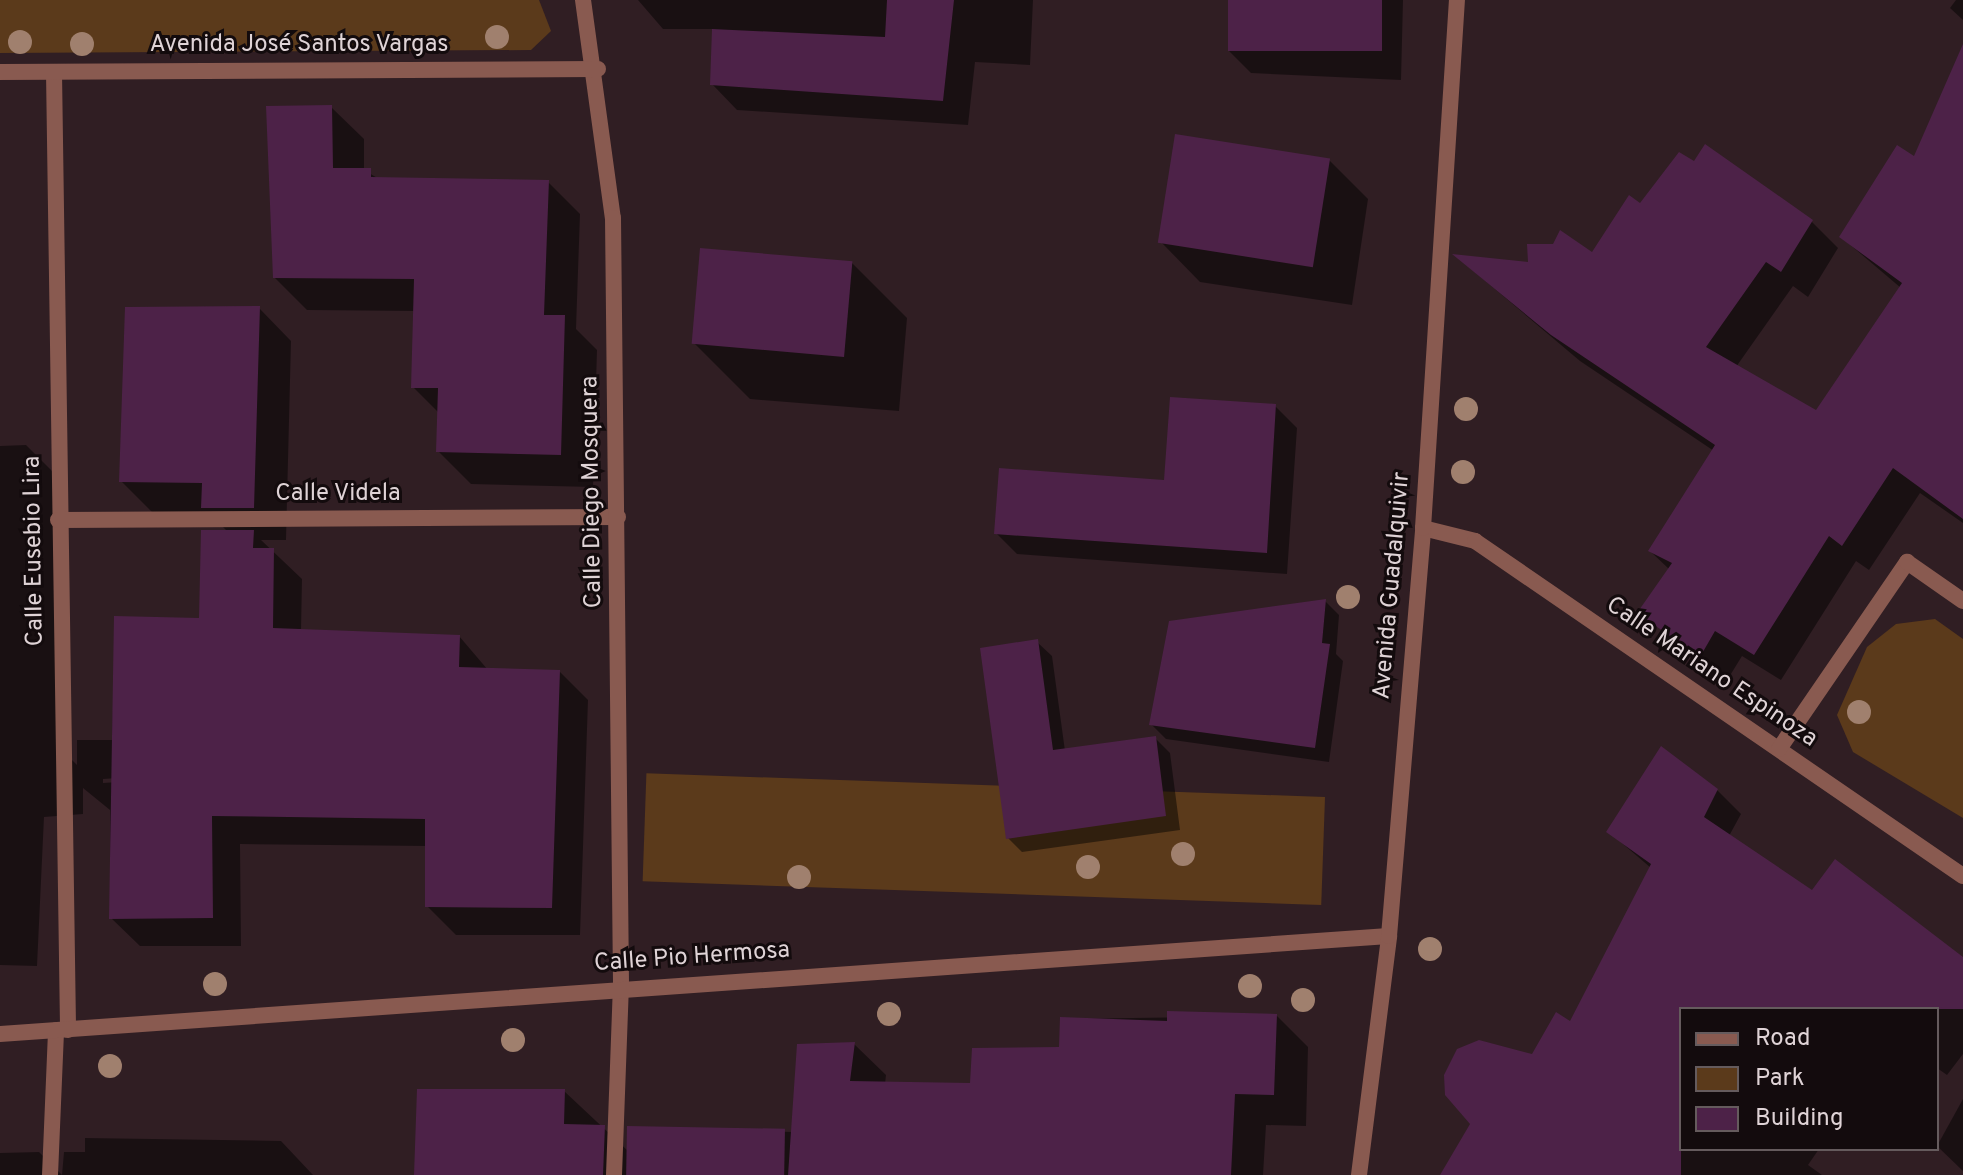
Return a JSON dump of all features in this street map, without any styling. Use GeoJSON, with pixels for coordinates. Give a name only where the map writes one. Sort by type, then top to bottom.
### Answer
{"type":"FeatureCollection","features":[{"type":"Feature","properties":{"kind":"street","name":"Calle Diego Mosquera"},"geometry":{"type":"LineString","coordinates":[[583,0],[598,69],[613,218],[621,987],[614,1175]]}},
{"type":"Feature","properties":{"kind":"street","name":"Avenida Guadalquivir"},"geometry":{"type":"LineString","coordinates":[[1359,1175],[1389,936],[1423,528],[1457,0]]}},
{"type":"Feature","properties":{"kind":"street","name":"Avenida José Santos Vargas"},"geometry":{"type":"LineString","coordinates":[[0,72],[598,69]]}},
{"type":"Feature","properties":{"kind":"street","name":"Calle Eusebio Lira"},"geometry":{"type":"LineString","coordinates":[[50,1175],[62,1030],[54,72]]}},
{"type":"Feature","properties":{"kind":"street","name":"Calle Videla"},"geometry":{"type":"LineString","coordinates":[[58,520],[618,517]]}},
{"type":"Feature","properties":{"kind":"street","name":"Calle Mariano Espinoza"},"geometry":{"type":"LineString","coordinates":[[1423,528],[1475,541],[1963,876]]}},
{"type":"Feature","properties":{"kind":"street"},"geometry":{"type":"LineString","coordinates":[[1779,749],[1907,562],[1963,601]]}},
{"type":"Feature","properties":{"kind":"street","name":"Calle Pio Hermosa"},"geometry":{"type":"LineString","coordinates":[[0,1034],[621,987],[1389,936]]}},
{"type":"Feature","properties":{"kind":"green space"},"geometry":{"type":"Polygon","coordinates":[[[0,0],[539,0],[551,31],[531,50],[0,53],[0,0]]]}},
{"type":"Feature","properties":{"kind":"green space"},"geometry":{"type":"Polygon","coordinates":[[[1935,619],[1963,639],[1963,818],[1853,752],[1837,715],[1867,647],[1896,624],[1935,619]]]}},
{"type":"Feature","properties":{"kind":"green space"},"geometry":{"type":"Polygon","coordinates":[[[646,773],[1325,797],[1321,905],[643,881],[646,773]]]}},
{"type":"Feature","properties":{"kind":"building"},"geometry":{"type":"Polygon","coordinates":[[[887,0],[954,0],[943,101],[710,85],[712,29],[885,37],[887,0]]]}},
{"type":"Feature","properties":{"kind":"building"},"geometry":{"type":"Polygon","coordinates":[[[1228,0],[1382,0],[1382,51],[1228,51],[1228,0]]]}},
{"type":"Feature","properties":{"kind":"building"},"geometry":{"type":"Polygon","coordinates":[[[1963,44],[1963,519],[1893,468],[1842,546],[1829,536],[1754,655],[1715,631],[1700,657],[1637,613],[1672,563],[1648,551],[1715,445],[1551,335],[1452,254],[1528,262],[1527,244],[1553,244],[1560,230],[1592,252],[1629,195],[1640,203],[1679,152],[1694,161],[1705,144],[1813,220],[1781,272],[1766,262],[1706,347],[1816,410],[1902,283],[1839,237],[1897,145],[1914,156],[1963,44]]]}},
{"type":"Feature","properties":{"kind":"building"},"geometry":{"type":"Polygon","coordinates":[[[332,105],[333,168],[371,168],[371,177],[549,180],[544,315],[565,315],[561,455],[436,452],[438,388],[411,388],[414,279],[273,278],[266,106],[332,105]]]}},
{"type":"Feature","properties":{"kind":"building"},"geometry":{"type":"Polygon","coordinates":[[[1175,134],[1330,159],[1313,267],[1158,243],[1175,134]]]}},
{"type":"Feature","properties":{"kind":"building"},"geometry":{"type":"Polygon","coordinates":[[[700,248],[852,261],[844,357],[692,344],[700,248]]]}},
{"type":"Feature","properties":{"kind":"building"},"geometry":{"type":"Polygon","coordinates":[[[260,306],[254,508],[201,508],[202,483],[119,482],[125,307],[260,306]]]}},
{"type":"Feature","properties":{"kind":"building"},"geometry":{"type":"Polygon","coordinates":[[[1170,397],[1276,404],[1267,553],[994,534],[999,468],[1164,480],[1170,397]]]}},
{"type":"Feature","properties":{"kind":"building"},"geometry":{"type":"Polygon","coordinates":[[[201,530],[254,530],[253,548],[274,548],[273,628],[460,635],[459,667],[560,670],[552,908],[425,907],[425,819],[212,816],[213,918],[109,919],[114,616],[199,618],[201,530]]]}},
{"type":"Feature","properties":{"kind":"building"},"geometry":{"type":"Polygon","coordinates":[[[1326,599],[1322,643],[1330,644],[1315,748],[1149,725],[1169,621],[1326,599]]]}},
{"type":"Feature","properties":{"kind":"building"},"geometry":{"type":"Polygon","coordinates":[[[1038,639],[1053,750],[1156,736],[1166,816],[1006,839],[980,648],[1038,639]]]}},
{"type":"Feature","properties":{"kind":"building"},"geometry":{"type":"Polygon","coordinates":[[[1661,746],[1718,789],[1704,817],[1812,890],[1835,859],[1963,957],[1963,1009],[1679,1007],[1681,1175],[1440,1175],[1470,1124],[1445,1095],[1444,1075],[1457,1049],[1479,1040],[1532,1054],[1556,1012],[1570,1021],[1651,864],[1606,832],[1661,746]]]}},
{"type":"Feature","properties":{"kind":"building"},"geometry":{"type":"Polygon","coordinates":[[[1167,1011],[1277,1014],[1274,1095],[1235,1094],[1231,1175],[788,1175],[797,1044],[855,1042],[850,1081],[970,1083],[972,1048],[1059,1047],[1060,1017],[1167,1021],[1167,1011]]]}},
{"type":"Feature","properties":{"kind":"building"},"geometry":{"type":"Polygon","coordinates":[[[417,1089],[565,1089],[564,1124],[605,1125],[603,1175],[414,1175],[417,1089]]]}},
{"type":"Feature","properties":{"kind":"building"},"geometry":{"type":"Polygon","coordinates":[[[627,1126],[785,1129],[784,1175],[626,1175],[627,1126]]]}}]}
